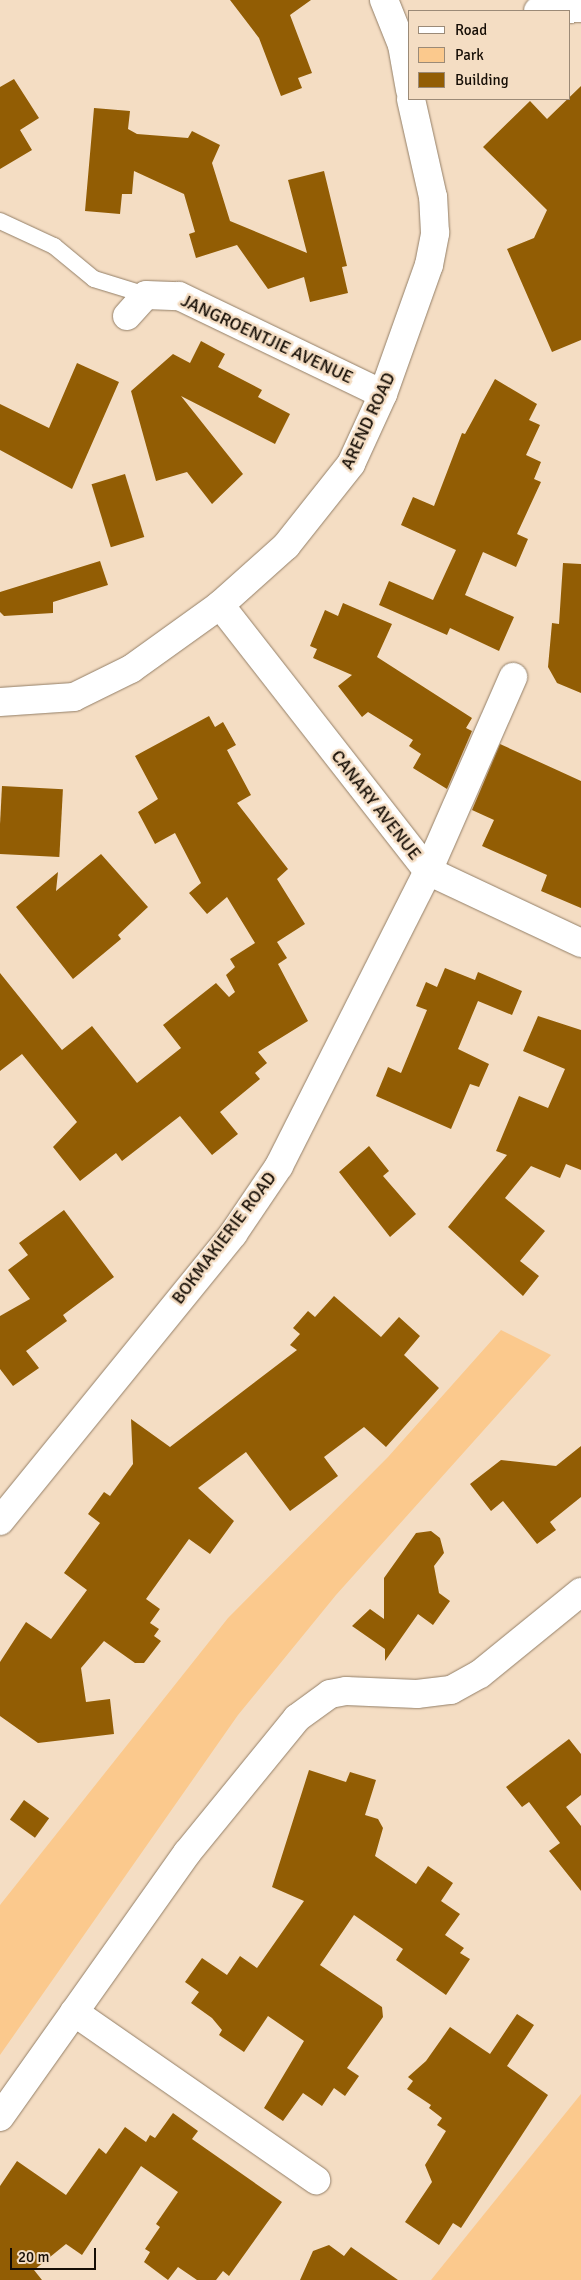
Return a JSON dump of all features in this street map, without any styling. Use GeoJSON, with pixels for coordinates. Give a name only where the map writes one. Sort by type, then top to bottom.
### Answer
{"type":"FeatureCollection","features":[{"type":"Feature","properties":{"kind":"street"},"geometry":{"type":"LineString","coordinates":[[384,0],[406,43],[408,66]]}},
{"type":"Feature","properties":{"kind":"street"},"geometry":{"type":"LineString","coordinates":[[552,10],[581,8]]}},
{"type":"Feature","properties":{"kind":"street","name":"AREND ROAD"},"geometry":{"type":"LineString","coordinates":[[0,702],[74,697],[106,684],[220,605],[286,546],[320,508],[350,464],[383,394],[429,265],[435,232],[433,197],[411,100]]}},
{"type":"Feature","properties":{"kind":"street"},"geometry":{"type":"LineString","coordinates":[[127,316],[146,295]]}},
{"type":"Feature","properties":{"kind":"street","name":"JANGROENTJIE AVENUE"},"geometry":{"type":"LineString","coordinates":[[146,295],[179,296],[383,394]]}},
{"type":"Feature","properties":{"kind":"street","name":"CANARY AVENUE"},"geometry":{"type":"LineString","coordinates":[[220,605],[428,871],[581,943]]}},
{"type":"Feature","properties":{"kind":"street","name":"BOKMAKIERIE ROAD"},"geometry":{"type":"LineString","coordinates":[[0,1521],[233,1234],[279,1166],[428,871],[513,677]]}},
{"type":"Feature","properties":{"kind":"street"},"geometry":{"type":"LineString","coordinates":[[0,2117],[187,1852],[313,1704],[346,1691],[416,1694],[451,1690],[480,1674],[581,1592]]}},
{"type":"Feature","properties":{"kind":"street"},"geometry":{"type":"LineString","coordinates":[[74,2012],[316,2180]]}},
{"type":"Feature","properties":{"kind":"lane"},"geometry":{"type":"LineString","coordinates":[[0,221],[54,246],[94,279],[146,295]]}},
{"type":"Feature","properties":{"kind":"green space"},"geometry":{"type":"Polygon","coordinates":[[[501,1330],[551,1355],[336,1595],[238,1715],[0,2055],[0,1905],[228,1618],[388,1457],[501,1330]]]}},
{"type":"Feature","properties":{"kind":"green space"},"geometry":{"type":"Polygon","coordinates":[[[581,2094],[581,2280],[431,2280],[581,2094]]]}},
{"type":"Feature","properties":{"kind":"building"},"geometry":{"type":"Polygon","coordinates":[[[230,0],[311,0],[290,15],[312,73],[298,78],[302,88],[281,96],[259,38],[230,0]]]}},
{"type":"Feature","properties":{"kind":"building"},"geometry":{"type":"Polygon","coordinates":[[[14,79],[39,118],[20,130],[32,150],[0,169],[0,87],[14,79]]]}},
{"type":"Feature","properties":{"kind":"building"},"geometry":{"type":"Polygon","coordinates":[[[581,86],[581,340],[552,352],[507,249],[534,238],[547,210],[483,147],[530,101],[547,119],[567,100],[571,100],[571,96],[581,86]]]}},
{"type":"Feature","properties":{"kind":"building"},"geometry":{"type":"Polygon","coordinates":[[[94,108],[130,111],[128,129],[137,134],[188,138],[192,131],[220,145],[212,163],[230,221],[307,253],[288,180],[324,171],[347,266],[342,267],[348,293],[310,302],[304,277],[268,289],[237,245],[196,258],[189,234],[195,232],[184,194],[134,171],[132,194],[122,194],[120,214],[85,211],[94,108]]]}},
{"type":"Feature","properties":{"kind":"building"},"geometry":{"type":"Polygon","coordinates":[[[201,341],[225,354],[218,367],[262,390],[258,397],[290,414],[275,444],[181,396],[243,474],[212,504],[187,472],[156,481],[131,391],[173,354],[190,363],[201,341]]]}},
{"type":"Feature","properties":{"kind":"building"},"geometry":{"type":"Polygon","coordinates":[[[77,363],[119,382],[72,489],[0,450],[0,404],[49,428],[77,363]]]}},
{"type":"Feature","properties":{"kind":"building"},"geometry":{"type":"Polygon","coordinates":[[[495,379],[537,404],[529,420],[540,425],[526,455],[541,462],[534,479],[541,482],[517,534],[528,539],[516,567],[483,552],[465,595],[514,617],[499,651],[450,628],[447,635],[379,605],[389,581],[433,600],[456,550],[401,525],[413,497],[434,506],[462,433],[465,434],[495,379]]]}},
{"type":"Feature","properties":{"kind":"building"},"geometry":{"type":"Polygon","coordinates":[[[125,474],[144,537],[111,547],[92,484],[125,474]]]}},
{"type":"Feature","properties":{"kind":"building"},"geometry":{"type":"Polygon","coordinates":[[[100,561],[108,585],[53,602],[53,613],[4,616],[0,612],[0,592],[100,561]]]}},
{"type":"Feature","properties":{"kind":"building"},"geometry":{"type":"Polygon","coordinates":[[[563,563],[581,564],[581,693],[557,683],[548,667],[552,623],[559,624],[563,563]]]}},
{"type":"Feature","properties":{"kind":"building"},"geometry":{"type":"Polygon","coordinates":[[[343,603],[392,624],[377,657],[472,718],[466,728],[472,731],[447,789],[413,768],[421,754],[409,746],[413,740],[368,712],[362,717],[338,686],[352,675],[313,658],[317,649],[310,646],[325,610],[338,616],[343,603]]]}},
{"type":"Feature","properties":{"kind":"building"},"geometry":{"type":"Polygon","coordinates":[[[209,716],[215,727],[223,722],[236,745],[227,750],[251,795],[237,803],[288,869],[277,879],[305,924],[277,942],[287,958],[278,964],[308,1021],[258,1052],[267,1063],[255,1073],[260,1079],[220,1112],[238,1134],[212,1155],[180,1116],[122,1161],[116,1153],[80,1181],[53,1147],[77,1122],[22,1054],[0,1071],[0,973],[62,1050],[92,1026],[137,1083],[181,1048],[163,1025],[216,983],[229,997],[235,992],[226,975],[235,967],[230,959],[255,943],[227,897],[207,914],[189,893],[201,883],[175,833],[155,844],[138,812],[158,799],[135,756],[209,716]]]}},
{"type":"Feature","properties":{"kind":"building"},"geometry":{"type":"Polygon","coordinates":[[[500,744],[581,781],[581,908],[541,891],[547,875],[482,846],[494,820],[472,810],[500,744]]]}},
{"type":"Feature","properties":{"kind":"building"},"geometry":{"type":"Polygon","coordinates":[[[2,786],[63,789],[59,857],[0,854],[2,786]]]}},
{"type":"Feature","properties":{"kind":"building"},"geometry":{"type":"Polygon","coordinates":[[[101,854],[148,907],[118,935],[121,939],[73,979],[16,907],[58,872],[56,891],[101,854]]]}},
{"type":"Feature","properties":{"kind":"building"},"geometry":{"type":"Polygon","coordinates":[[[445,968],[475,980],[478,972],[522,991],[512,1015],[478,1001],[458,1049],[489,1064],[479,1087],[470,1084],[451,1129],[376,1096],[388,1067],[401,1073],[427,1010],[416,1006],[426,982],[437,987],[445,968]]]}},
{"type":"Feature","properties":{"kind":"building"},"geometry":{"type":"Polygon","coordinates":[[[538,1016],[581,1030],[581,1170],[566,1164],[560,1178],[531,1166],[505,1198],[545,1231],[520,1261],[539,1276],[523,1296],[448,1227],[507,1155],[496,1151],[519,1096],[548,1108],[565,1069],[523,1051],[538,1016]]]}},
{"type":"Feature","properties":{"kind":"building"},"geometry":{"type":"Polygon","coordinates":[[[369,1146],[389,1171],[383,1176],[416,1214],[390,1237],[339,1172],[369,1146]]]}},
{"type":"Feature","properties":{"kind":"building"},"geometry":{"type":"Polygon","coordinates":[[[64,1210],[114,1277],[63,1315],[67,1321],[26,1351],[39,1368],[13,1386],[0,1369],[0,1316],[30,1299],[8,1270],[28,1255],[19,1243],[64,1210]]]}},
{"type":"Feature","properties":{"kind":"building"},"geometry":{"type":"Polygon","coordinates":[[[334,1296],[381,1337],[399,1317],[420,1336],[404,1355],[439,1388],[386,1447],[364,1427],[324,1457],[338,1476],[290,1511],[246,1452],[198,1488],[234,1521],[210,1554],[189,1539],[146,1599],[160,1609],[150,1623],[159,1629],[154,1636],[161,1641],[144,1663],[135,1663],[104,1641],[81,1668],[86,1702],[110,1699],[114,1734],[38,1743],[0,1716],[0,1662],[26,1622],[51,1639],[87,1590],[64,1573],[100,1523],[88,1514],[104,1492],[110,1496],[133,1464],[131,1419],[170,1447],[297,1350],[290,1345],[300,1334],[293,1328],[308,1311],[315,1317],[334,1296]]]}},
{"type":"Feature","properties":{"kind":"building"},"geometry":{"type":"Polygon","coordinates":[[[581,1446],[581,1497],[550,1522],[556,1530],[537,1544],[503,1501],[491,1511],[470,1484],[501,1460],[556,1466],[581,1446]]]}},
{"type":"Feature","properties":{"kind":"building"},"geometry":{"type":"Polygon","coordinates":[[[431,1531],[440,1538],[444,1553],[434,1566],[439,1593],[450,1601],[433,1625],[418,1614],[385,1661],[385,1649],[352,1626],[370,1609],[384,1619],[384,1578],[416,1533],[431,1531]]]}},
{"type":"Feature","properties":{"kind":"building"},"geometry":{"type":"Polygon","coordinates":[[[569,1739],[581,1754],[581,1795],[566,1807],[581,1826],[581,1891],[549,1851],[560,1843],[529,1802],[522,1807],[506,1787],[569,1739]]]}},
{"type":"Feature","properties":{"kind":"building"},"geometry":{"type":"Polygon","coordinates":[[[309,1770],[346,1782],[350,1772],[376,1780],[365,1815],[378,1819],[383,1828],[375,1856],[416,1884],[428,1866],[453,1883],[441,1901],[460,1914],[445,1935],[464,1948],[460,1953],[470,1959],[446,1995],[396,1960],[403,1949],[354,1915],[320,1965],[382,2007],[383,2017],[347,2068],[359,2076],[345,2096],[334,2088],[322,2106],[303,2093],[283,2121],[264,2108],[304,2041],[268,2016],[244,2052],[219,2035],[222,2030],[212,2018],[191,2003],[199,1992],[185,1982],[202,1958],[227,1975],[240,1956],[257,1968],[304,1901],[272,1887],[309,1770]]]}},
{"type":"Feature","properties":{"kind":"building"},"geometry":{"type":"Polygon","coordinates":[[[24,1800],[49,1818],[35,1838],[10,1819],[24,1800]]]}},
{"type":"Feature","properties":{"kind":"building"},"geometry":{"type":"Polygon","coordinates":[[[517,2014],[534,2025],[507,2066],[548,2095],[461,2228],[453,2223],[439,2245],[405,2222],[432,2182],[425,2165],[446,2131],[437,2125],[442,2118],[429,2108],[431,2105],[407,2089],[413,2081],[408,2077],[426,2061],[450,2027],[490,2054],[517,2014]]]}},
{"type":"Feature","properties":{"kind":"building"},"geometry":{"type":"Polygon","coordinates":[[[173,2113],[198,2131],[192,2139],[282,2202],[229,2276],[223,2271],[216,2280],[197,2280],[178,2267],[168,2280],[144,2262],[150,2252],[145,2249],[160,2227],[156,2224],[178,2192],[141,2166],[82,2255],[66,2244],[34,2270],[42,2280],[0,2280],[0,2186],[17,2161],[66,2195],[99,2148],[106,2154],[125,2127],[146,2142],[150,2135],[155,2138],[173,2113]]]}},
{"type":"Feature","properties":{"kind":"building"},"geometry":{"type":"Polygon","coordinates":[[[329,2245],[344,2256],[351,2247],[398,2280],[300,2280],[313,2251],[329,2245]]]}}]}
